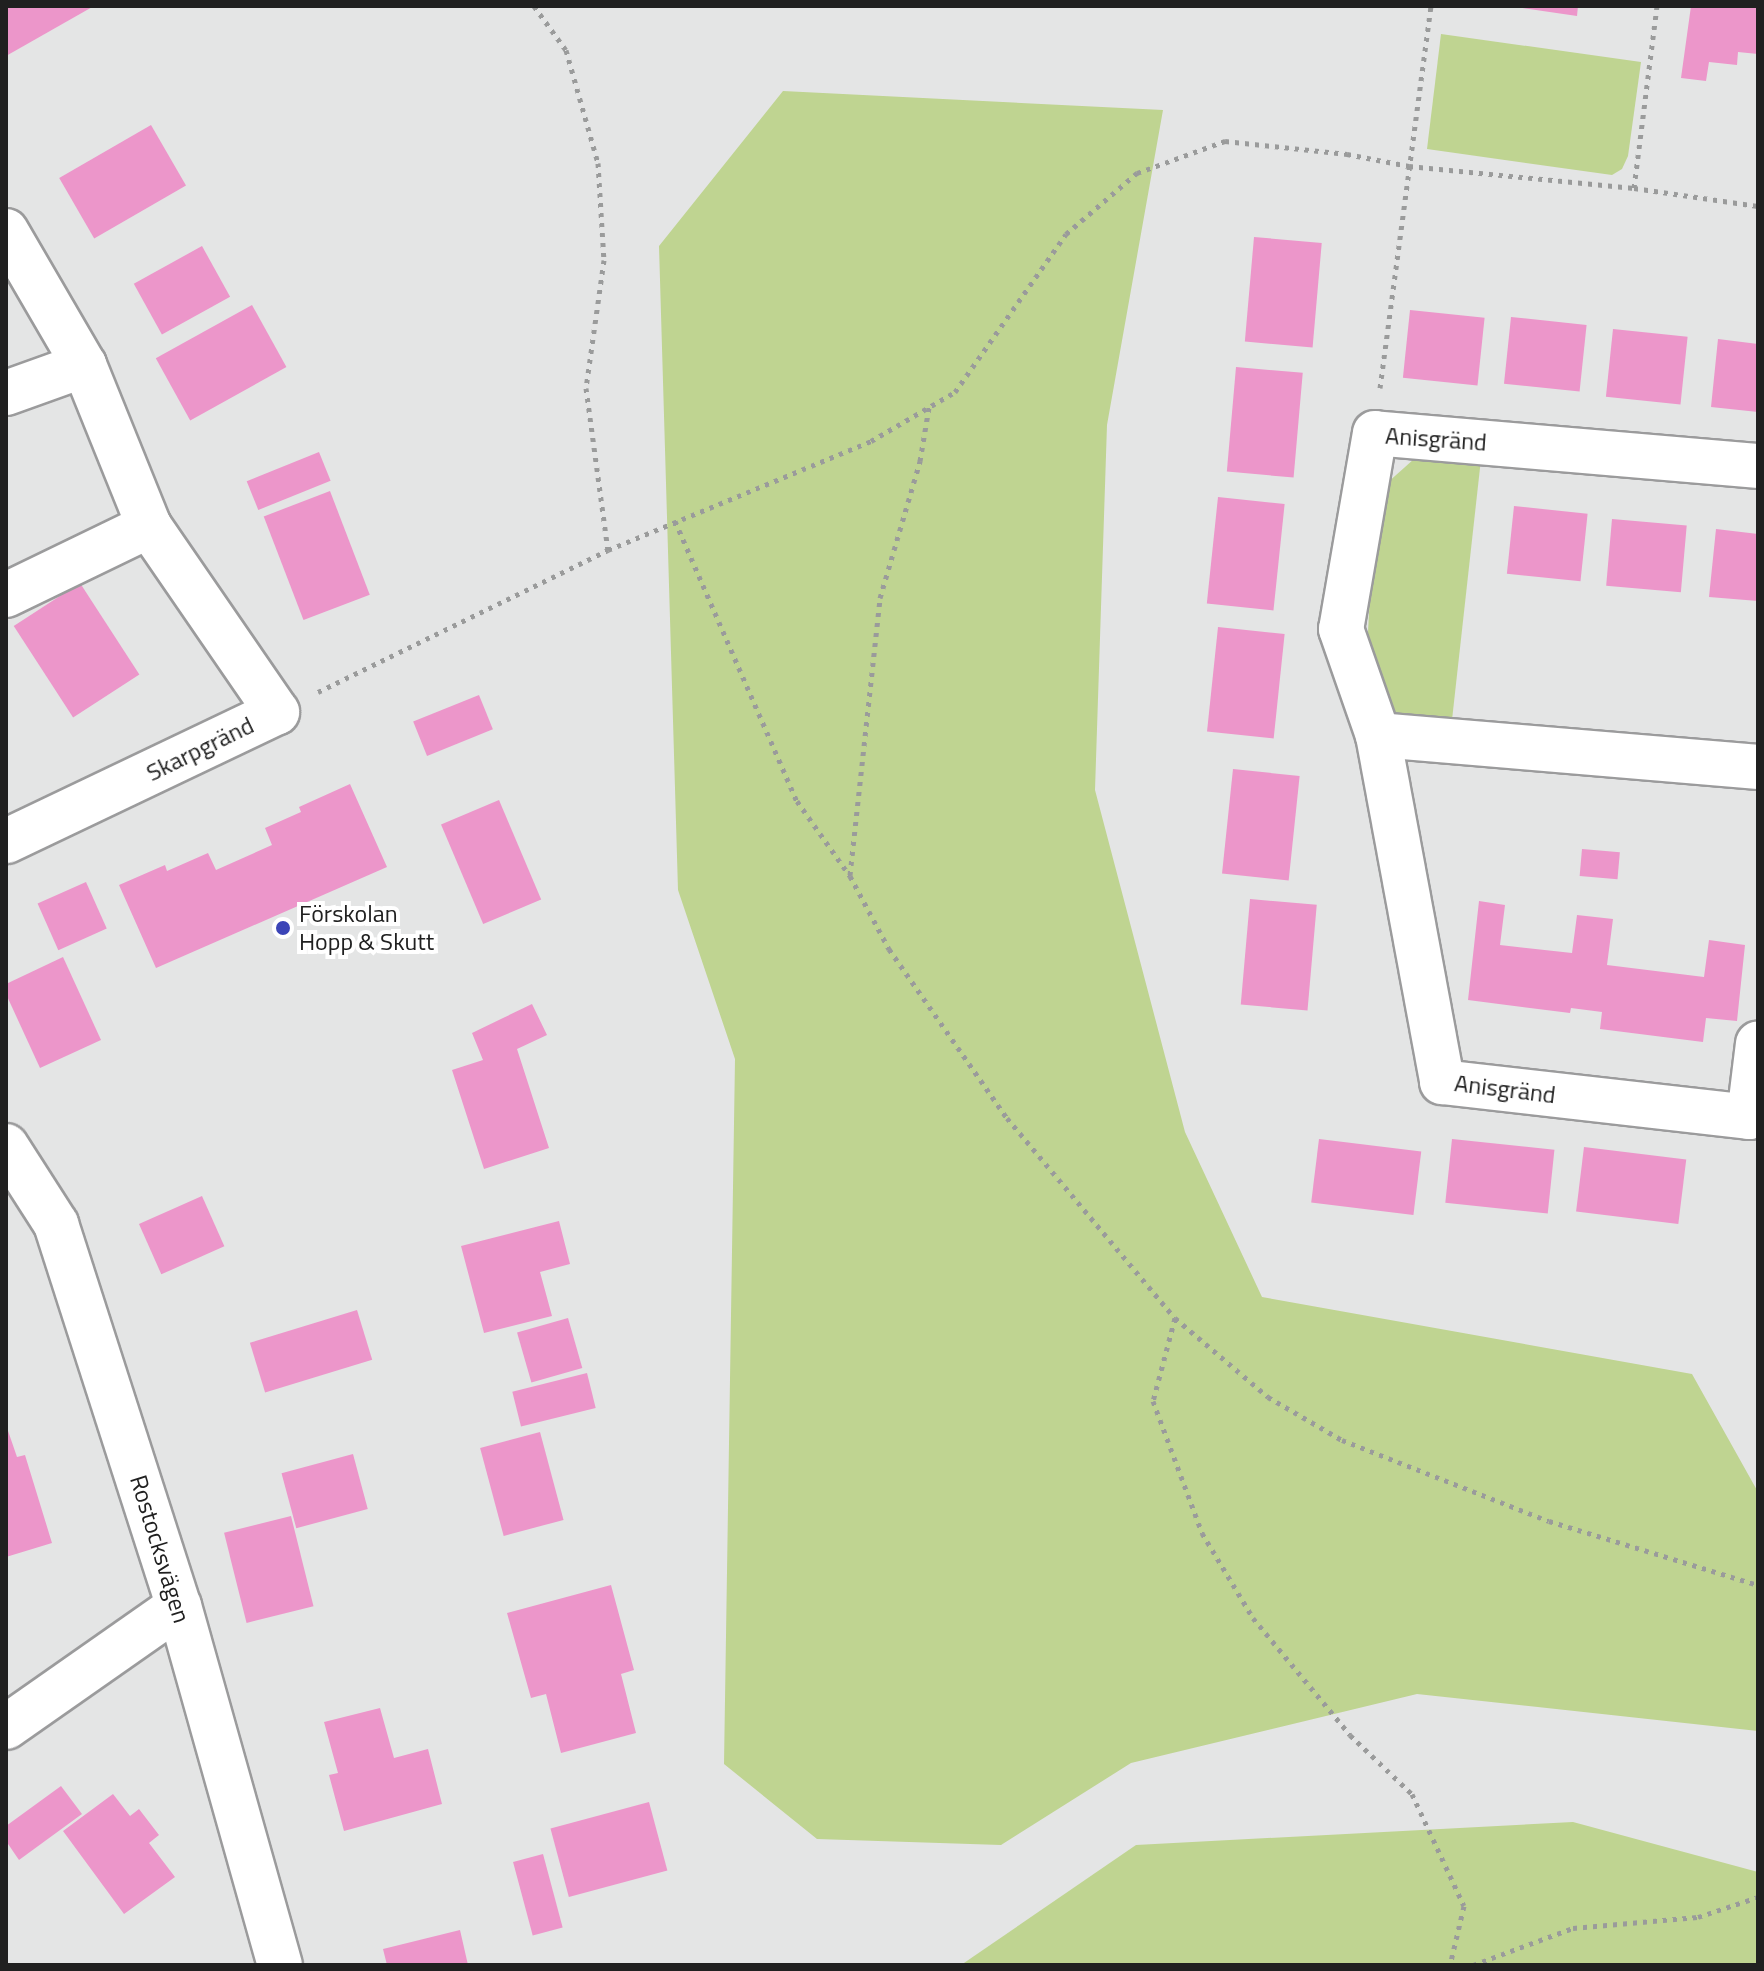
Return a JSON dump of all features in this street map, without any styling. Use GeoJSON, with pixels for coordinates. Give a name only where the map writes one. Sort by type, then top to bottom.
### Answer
{"type":"FeatureCollection","features":[{"type":"Feature","properties":{"kind":"street","name":"Skarpgränd"},"geometry":{"type":"LineString","coordinates":[[6,231],[84,365],[149,526],[277,712],[6,841]]}},
{"type":"Feature","properties":{"kind":"street"},"geometry":{"type":"LineString","coordinates":[[6,393],[84,365]]}},
{"type":"Feature","properties":{"kind":"street","name":"Anisgränd"},"geometry":{"type":"LineString","coordinates":[[1758,466],[1375,433],[1341,629],[1378,735],[1442,1082],[1749,1117],[1758,1044]]}},
{"type":"Feature","properties":{"kind":"street"},"geometry":{"type":"LineString","coordinates":[[6,595],[149,526]]}},
{"type":"Feature","properties":{"kind":"street"},"geometry":{"type":"LineString","coordinates":[[1378,735],[1758,767]]}},
{"type":"Feature","properties":{"kind":"street","name":"Rostocksvägen"},"geometry":{"type":"LineString","coordinates":[[6,1146],[56,1224],[179,1606],[280,1965]]}},
{"type":"Feature","properties":{"kind":"street"},"geometry":{"type":"LineString","coordinates":[[6,1727],[179,1606]]}},
{"type":"Feature","properties":{"kind":"path"},"geometry":{"type":"LineString","coordinates":[[534,6],[566,50],[598,163],[604,260],[586,388],[608,550]]}},
{"type":"Feature","properties":{"kind":"path"},"geometry":{"type":"LineString","coordinates":[[1375,433],[1431,6]]}},
{"type":"Feature","properties":{"kind":"path"},"geometry":{"type":"LineString","coordinates":[[1634,188],[1657,6]]}},
{"type":"Feature","properties":{"kind":"path"},"geometry":{"type":"LineString","coordinates":[[277,712],[608,550],[871,441],[955,392],[1066,234],[1137,173],[1225,141],[1347,154],[1409,166],[1634,188],[1758,206]]}},
{"type":"Feature","properties":{"kind":"path"},"geometry":{"type":"LineString","coordinates":[[850,876],[880,598],[920,461],[929,407]]}},
{"type":"Feature","properties":{"kind":"path"},"geometry":{"type":"LineString","coordinates":[[675,521],[797,801],[850,876],[889,949],[1007,1118],[1175,1318],[1268,1397],[1342,1440],[1549,1521],[1758,1585]]}},
{"type":"Feature","properties":{"kind":"path"},"geometry":{"type":"LineString","coordinates":[[1175,1318],[1153,1401],[1202,1533],[1253,1618],[1350,1735],[1412,1794],[1464,1906],[1450,1965]]}},
{"type":"Feature","properties":{"kind":"path"},"geometry":{"type":"LineString","coordinates":[[1473,1965],[1573,1928],[1698,1917],[1758,1897]]}},
{"type":"Feature","properties":{"kind":"green space"},"geometry":{"type":"Polygon","coordinates":[[[1441,34],[1641,62],[1628,156],[1622,169],[1612,175],[1427,149],[1441,34]]]}},
{"type":"Feature","properties":{"kind":"green space"},"geometry":{"type":"Polygon","coordinates":[[[783,91],[1163,110],[1107,425],[1095,790],[1185,1132],[1262,1297],[1692,1374],[1758,1492],[1758,1731],[1417,1694],[1131,1763],[1001,1845],[817,1839],[724,1764],[735,1059],[678,890],[659,246],[783,91]]]}},
{"type":"Feature","properties":{"kind":"green space"},"geometry":{"type":"Polygon","coordinates":[[[1414,459],[1481,459],[1451,729],[1401,725],[1377,708],[1367,651],[1371,575],[1386,484],[1414,459]]]}},
{"type":"Feature","properties":{"kind":"green space"},"geometry":{"type":"Polygon","coordinates":[[[1573,1822],[1758,1872],[1758,1965],[961,1965],[1136,1845],[1573,1822]]]}},
{"type":"Feature","properties":{"kind":"building"},"geometry":{"type":"Polygon","coordinates":[[[6,6],[94,6],[6,56],[6,6]]]}},
{"type":"Feature","properties":{"kind":"building"},"geometry":{"type":"Polygon","coordinates":[[[1508,6],[1578,6],[1577,16],[1508,6]]]}},
{"type":"Feature","properties":{"kind":"building"},"geometry":{"type":"Polygon","coordinates":[[[1691,6],[1758,6],[1758,54],[1738,52],[1737,65],[1709,62],[1706,81],[1681,78],[1691,6]]]}},
{"type":"Feature","properties":{"kind":"building"},"geometry":{"type":"Polygon","coordinates":[[[151,125],[186,186],[94,239],[59,178],[151,125]]]}},
{"type":"Feature","properties":{"kind":"building"},"geometry":{"type":"Polygon","coordinates":[[[1254,237],[1322,243],[1313,348],[1245,342],[1254,237]]]}},
{"type":"Feature","properties":{"kind":"building"},"geometry":{"type":"Polygon","coordinates":[[[202,246],[230,297],[162,335],[134,284],[202,246]]]}},
{"type":"Feature","properties":{"kind":"building"},"geometry":{"type":"Polygon","coordinates":[[[252,305],[286,367],[190,420],[156,358],[252,305]]]}},
{"type":"Feature","properties":{"kind":"building"},"geometry":{"type":"Polygon","coordinates":[[[1410,310],[1485,318],[1477,385],[1403,378],[1410,310]]]}},
{"type":"Feature","properties":{"kind":"building"},"geometry":{"type":"Polygon","coordinates":[[[1511,317],[1587,325],[1580,392],[1504,384],[1511,317]]]}},
{"type":"Feature","properties":{"kind":"building"},"geometry":{"type":"Polygon","coordinates":[[[1613,329],[1688,337],[1680,404],[1606,397],[1613,329]]]}},
{"type":"Feature","properties":{"kind":"building"},"geometry":{"type":"Polygon","coordinates":[[[1718,339],[1758,344],[1758,412],[1711,407],[1718,339]]]}},
{"type":"Feature","properties":{"kind":"building"},"geometry":{"type":"Polygon","coordinates":[[[1236,367],[1303,373],[1294,477],[1227,472],[1236,367]]]}},
{"type":"Feature","properties":{"kind":"building"},"geometry":{"type":"Polygon","coordinates":[[[319,452],[331,481],[258,510],[247,481],[319,452]]]}},
{"type":"Feature","properties":{"kind":"building"},"geometry":{"type":"Polygon","coordinates":[[[330,491],[370,595],[303,620],[264,516],[330,491]]]}},
{"type":"Feature","properties":{"kind":"building"},"geometry":{"type":"Polygon","coordinates":[[[1218,497],[1285,504],[1273,610],[1207,603],[1218,497]]]}},
{"type":"Feature","properties":{"kind":"building"},"geometry":{"type":"Polygon","coordinates":[[[1514,506],[1588,514],[1580,581],[1507,574],[1514,506]]]}},
{"type":"Feature","properties":{"kind":"building"},"geometry":{"type":"Polygon","coordinates":[[[1612,519],[1687,526],[1681,592],[1606,586],[1612,519]]]}},
{"type":"Feature","properties":{"kind":"building"},"geometry":{"type":"Polygon","coordinates":[[[1716,529],[1758,534],[1758,601],[1709,597],[1716,529]]]}},
{"type":"Feature","properties":{"kind":"building"},"geometry":{"type":"Polygon","coordinates":[[[80,583],[139,674],[73,717],[14,626],[80,583]]]}},
{"type":"Feature","properties":{"kind":"building"},"geometry":{"type":"Polygon","coordinates":[[[1218,627],[1285,634],[1274,738],[1207,731],[1218,627]]]}},
{"type":"Feature","properties":{"kind":"building"},"geometry":{"type":"Polygon","coordinates":[[[479,695],[493,729],[427,756],[413,722],[479,695]]]}},
{"type":"Feature","properties":{"kind":"building"},"geometry":{"type":"Polygon","coordinates":[[[1233,769],[1300,776],[1289,880],[1222,873],[1233,769]]]}},
{"type":"Feature","properties":{"kind":"building"},"geometry":{"type":"Polygon","coordinates":[[[350,784],[387,867],[156,968],[119,885],[165,865],[167,871],[208,853],[216,870],[272,845],[265,828],[301,812],[299,807],[350,784]]]}},
{"type":"Feature","properties":{"kind":"building"},"geometry":{"type":"Polygon","coordinates":[[[499,800],[541,899],[483,924],[441,825],[499,800]]]}},
{"type":"Feature","properties":{"kind":"building"},"geometry":{"type":"Polygon","coordinates":[[[1582,849],[1620,852],[1618,879],[1580,876],[1582,849]]]}},
{"type":"Feature","properties":{"kind":"building"},"geometry":{"type":"Polygon","coordinates":[[[86,882],[107,929],[58,950],[38,904],[86,882]]]}},
{"type":"Feature","properties":{"kind":"building"},"geometry":{"type":"Polygon","coordinates":[[[1250,899],[1317,905],[1308,1010],[1241,1005],[1250,899]]]}},
{"type":"Feature","properties":{"kind":"building"},"geometry":{"type":"Polygon","coordinates":[[[1479,901],[1505,905],[1500,945],[1572,953],[1577,915],[1613,919],[1607,965],[1704,977],[1709,940],[1745,945],[1737,1021],[1706,1018],[1703,1042],[1600,1029],[1602,1012],[1571,1008],[1570,1013],[1468,1000],[1479,901]]]}},
{"type":"Feature","properties":{"kind":"building"},"geometry":{"type":"Polygon","coordinates":[[[63,957],[101,1040],[40,1068],[6,994],[6,984],[63,957]]]}},
{"type":"Feature","properties":{"kind":"building"},"geometry":{"type":"Polygon","coordinates":[[[532,1004],[547,1035],[517,1049],[549,1148],[484,1169],[452,1070],[483,1060],[472,1033],[532,1004]]]}},
{"type":"Feature","properties":{"kind":"building"},"geometry":{"type":"Polygon","coordinates":[[[1319,1139],[1421,1152],[1413,1215],[1311,1203],[1319,1139]]]}},
{"type":"Feature","properties":{"kind":"building"},"geometry":{"type":"Polygon","coordinates":[[[1452,1139],[1554,1150],[1548,1213],[1445,1203],[1452,1139]]]}},
{"type":"Feature","properties":{"kind":"building"},"geometry":{"type":"Polygon","coordinates":[[[1584,1147],[1686,1160],[1678,1224],[1576,1212],[1584,1147]]]}},
{"type":"Feature","properties":{"kind":"building"},"geometry":{"type":"Polygon","coordinates":[[[202,1196],[224,1246],[161,1274],[139,1224],[202,1196]]]}},
{"type":"Feature","properties":{"kind":"building"},"geometry":{"type":"Polygon","coordinates":[[[559,1221],[570,1264],[540,1272],[552,1316],[484,1333],[461,1246],[559,1221]]]}},
{"type":"Feature","properties":{"kind":"building"},"geometry":{"type":"Polygon","coordinates":[[[357,1310],[372,1360],[265,1392],[250,1343],[357,1310]]]}},
{"type":"Feature","properties":{"kind":"building"},"geometry":{"type":"Polygon","coordinates":[[[568,1318],[582,1368],[531,1383],[517,1333],[568,1318]]]}},
{"type":"Feature","properties":{"kind":"building"},"geometry":{"type":"Polygon","coordinates":[[[587,1373],[596,1408],[521,1427],[512,1392],[587,1373]]]}},
{"type":"Feature","properties":{"kind":"building"},"geometry":{"type":"Polygon","coordinates":[[[6,1425],[17,1457],[25,1455],[52,1543],[6,1557],[6,1425]]]}},
{"type":"Feature","properties":{"kind":"building"},"geometry":{"type":"Polygon","coordinates":[[[540,1432],[564,1520],[504,1536],[480,1448],[540,1432]]]}},
{"type":"Feature","properties":{"kind":"building"},"geometry":{"type":"Polygon","coordinates":[[[353,1454],[368,1509],[296,1528],[282,1473],[353,1454]]]}},
{"type":"Feature","properties":{"kind":"building"},"geometry":{"type":"Polygon","coordinates":[[[291,1516],[313,1606],[247,1623],[224,1533],[291,1516]]]}},
{"type":"Feature","properties":{"kind":"building"},"geometry":{"type":"Polygon","coordinates":[[[611,1585],[634,1670],[621,1674],[636,1733],[561,1753],[546,1694],[531,1698],[507,1613],[611,1585]]]}},
{"type":"Feature","properties":{"kind":"building"},"geometry":{"type":"Polygon","coordinates":[[[380,1708],[394,1758],[428,1749],[442,1804],[344,1831],[329,1775],[338,1773],[324,1722],[380,1708]]]}},
{"type":"Feature","properties":{"kind":"building"},"geometry":{"type":"Polygon","coordinates":[[[61,1786],[82,1814],[19,1860],[6,1841],[6,1826],[61,1786]]]}},
{"type":"Feature","properties":{"kind":"building"},"geometry":{"type":"Polygon","coordinates":[[[113,1794],[130,1816],[139,1809],[159,1835],[149,1843],[175,1877],[124,1914],[63,1831],[113,1794]]]}},
{"type":"Feature","properties":{"kind":"building"},"geometry":{"type":"Polygon","coordinates":[[[649,1802],[667,1871],[569,1897],[550,1828],[649,1802]]]}},
{"type":"Feature","properties":{"kind":"building"},"geometry":{"type":"Polygon","coordinates":[[[543,1854],[563,1927],[533,1935],[513,1862],[543,1854]]]}},
{"type":"Feature","properties":{"kind":"building"},"geometry":{"type":"Polygon","coordinates":[[[460,1930],[468,1965],[387,1965],[383,1949],[460,1930]]]}},
{"type":"Feature","properties":{"kind":"place","name":"Förskolan Hopp & Skutt"},"geometry":{"type":"Point","coordinates":[283,928]}}]}
